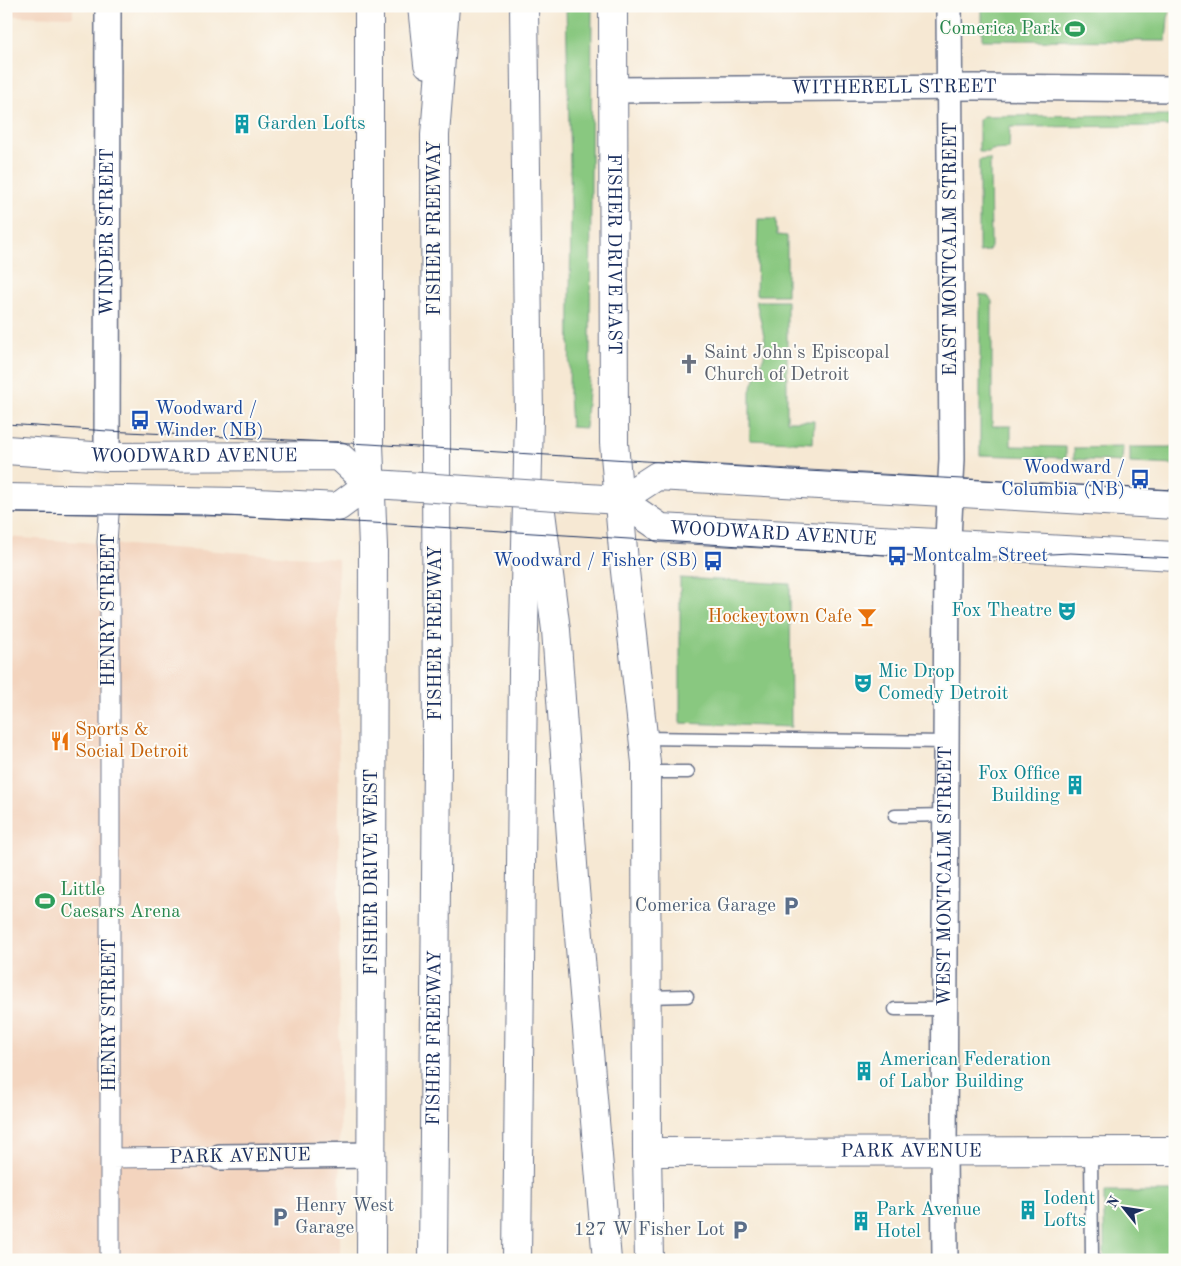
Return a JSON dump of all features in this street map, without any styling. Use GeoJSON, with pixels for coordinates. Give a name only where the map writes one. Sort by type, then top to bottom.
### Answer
{"type":"FeatureCollection","features":[{"type":"Feature","properties":{"kind":"main road"},"geometry":{"type":"LineString","coordinates":[[369,6],[380,485]]}},
{"type":"Feature","properties":{"kind":"main road"},"geometry":{"type":"LineString","coordinates":[[422,6],[435,135]]}},
{"type":"Feature","properties":{"kind":"main road","name":"FISHER FREEWAY"},"geometry":{"type":"LineString","coordinates":[[433,1260],[437,765],[435,135],[445,6]]}},
{"type":"Feature","properties":{"kind":"main road"},"geometry":{"type":"LineString","coordinates":[[517,1260],[523,671],[529,418],[524,6]]}},
{"type":"Feature","properties":{"kind":"main road","name":"FISHER DRIVE EAST"},"geometry":{"type":"LineString","coordinates":[[613,6],[614,443],[620,500]]}},
{"type":"Feature","properties":{"kind":"main road"},"geometry":{"type":"LineString","coordinates":[[529,418],[556,630],[574,878],[607,1260]]}},
{"type":"Feature","properties":{"kind":"main road","name":"WOODWARD AVENUE"},"geometry":{"type":"LineString","coordinates":[[6,450],[107,457],[339,456],[380,485]]}},
{"type":"Feature","properties":{"kind":"main road"},"geometry":{"type":"LineString","coordinates":[[6,498],[240,502],[338,507],[380,485],[620,500],[657,476],[1175,505]]}},
{"type":"Feature","properties":{"kind":"main road","name":"FISHER DRIVE WEST"},"geometry":{"type":"LineString","coordinates":[[371,1260],[373,523],[380,485]]}},
{"type":"Feature","properties":{"kind":"main road","name":"WOODWARD AVENUE"},"geometry":{"type":"LineString","coordinates":[[620,500],[661,528],[1175,556]]}},
{"type":"Feature","properties":{"kind":"main road"},"geometry":{"type":"LineString","coordinates":[[620,500],[624,562],[646,772],[649,1260]]}},
{"type":"Feature","properties":{"kind":"main road","name":"PARK AVENUE"},"geometry":{"type":"LineString","coordinates":[[647,1152],[1175,1151]]}},
{"type":"Feature","properties":{"kind":"street","name":"WINDER STREET"},"geometry":{"type":"LineString","coordinates":[[107,457],[108,6]]}},
{"type":"Feature","properties":{"kind":"street","name":"EAST MONTCALM STREET"},"geometry":{"type":"LineString","coordinates":[[950,6],[951,492]]}},
{"type":"Feature","properties":{"kind":"street","name":"WITHERELL STREET"},"geometry":{"type":"LineString","coordinates":[[614,90],[1175,89]]}},
{"type":"Feature","properties":{"kind":"street","name":"WEST MONTCALM STREET"},"geometry":{"type":"LineString","coordinates":[[946,1260],[944,1151],[946,742],[948,544],[951,492]]}},
{"type":"Feature","properties":{"kind":"street","name":"HENRY STREET"},"geometry":{"type":"LineString","coordinates":[[110,501],[107,542],[110,586],[110,1260]]}},
{"type":"Feature","properties":{"kind":"street","name":"PARK AVENUE"},"geometry":{"type":"LineString","coordinates":[[110,1158],[371,1155]]}},
{"type":"Feature","properties":{"kind":"lane"},"geometry":{"type":"LineString","coordinates":[[643,738],[946,742]]}},
{"type":"Feature","properties":{"kind":"lane"},"geometry":{"type":"LineString","coordinates":[[646,772],[688,772]]}},
{"type":"Feature","properties":{"kind":"lane"},"geometry":{"type":"LineString","coordinates":[[895,816],[946,815]]}},
{"type":"Feature","properties":{"kind":"lane"},"geometry":{"type":"LineString","coordinates":[[646,997],[687,996]]}},
{"type":"Feature","properties":{"kind":"lane"},"geometry":{"type":"LineString","coordinates":[[895,1009],[946,1009]]}},
{"type":"Feature","properties":{"kind":"lane"},"geometry":{"type":"LineString","coordinates":[[1091,1151],[1092,1260]]}},
{"type":"Feature","properties":{"kind":"shaded area"},"geometry":{"type":"Polygon","coordinates":[[[6,6],[73,6],[73,17],[6,16],[6,6]]]}},
{"type":"Feature","properties":{"kind":"shaded area"},"geometry":{"type":"Polygon","coordinates":[[[6,537],[338,559],[340,1260],[6,1260],[6,537]]]}},
{"type":"Feature","properties":{"kind":"green space"},"geometry":{"type":"Polygon","coordinates":[[[566,6],[592,6],[590,368],[585,428],[571,427],[569,395],[571,207],[566,6]]]}},
{"type":"Feature","properties":{"kind":"green space","name":"Comerica Park"},"geometry":{"type":"Polygon","coordinates":[[[982,6],[1172,6],[1168,18],[1166,41],[982,40],[982,6]]]}},
{"type":"Feature","properties":{"kind":"green space"},"geometry":{"type":"Polygon","coordinates":[[[1175,115],[1175,126],[1010,127],[1009,149],[979,152],[979,120],[983,116],[1175,115]]]}},
{"type":"Feature","properties":{"kind":"green space"},"geometry":{"type":"Polygon","coordinates":[[[990,159],[991,247],[988,251],[979,252],[979,160],[990,159]]]}},
{"type":"Feature","properties":{"kind":"green space"},"geometry":{"type":"Polygon","coordinates":[[[758,219],[776,219],[777,235],[787,236],[787,295],[756,295],[758,219]]]}},
{"type":"Feature","properties":{"kind":"green space"},"geometry":{"type":"Polygon","coordinates":[[[980,294],[988,296],[992,301],[992,426],[1011,426],[1011,446],[1066,447],[1066,458],[980,455],[980,294]]]}},
{"type":"Feature","properties":{"kind":"green space"},"geometry":{"type":"Polygon","coordinates":[[[756,301],[787,301],[787,421],[814,421],[813,443],[750,440],[750,391],[764,356],[765,340],[756,301]]]}},
{"type":"Feature","properties":{"kind":"green space"},"geometry":{"type":"Polygon","coordinates":[[[1175,443],[1175,465],[1130,463],[1130,447],[1171,447],[1175,443]]]}},
{"type":"Feature","properties":{"kind":"green space"},"geometry":{"type":"Polygon","coordinates":[[[1123,447],[1122,462],[1074,459],[1074,448],[1123,447]]]}},
{"type":"Feature","properties":{"kind":"green space"},"geometry":{"type":"Polygon","coordinates":[[[680,578],[790,584],[791,727],[680,723],[680,578]]]}},
{"type":"Feature","properties":{"kind":"green space"},"geometry":{"type":"Polygon","coordinates":[[[1104,1192],[1175,1192],[1175,1260],[1104,1260],[1104,1192]]]}},
{"type":"Feature","properties":{"kind":"tram line"},"geometry":{"type":"LineString","coordinates":[[6,424],[807,471],[1175,490]]}},
{"type":"Feature","properties":{"kind":"tram line"},"geometry":{"type":"LineString","coordinates":[[6,513],[203,515],[373,523],[917,557],[974,558],[1070,553],[1175,558]]}},
{"type":"Feature","properties":{"kind":"place","name":"Comerica Park"},"geometry":{"type":"Point","coordinates":[1075,29]}},
{"type":"Feature","properties":{"kind":"place","name":"Garden Lofts"},"geometry":{"type":"Point","coordinates":[242,124]}},
{"type":"Feature","properties":{"kind":"place","name":"Saint John's Episcopal Church of Detroit"},"geometry":{"type":"Point","coordinates":[689,364]}},
{"type":"Feature","properties":{"kind":"place","name":"Woodward / Winder (NB)"},"geometry":{"type":"Point","coordinates":[140,420]}},
{"type":"Feature","properties":{"kind":"place","name":"Woodward / Columbia (NB)"},"geometry":{"type":"Point","coordinates":[1140,479]}},
{"type":"Feature","properties":{"kind":"place","name":"Montcalm Street"},"geometry":{"type":"Point","coordinates":[897,556]}},
{"type":"Feature","properties":{"kind":"place","name":"Woodward / Fisher (SB)"},"geometry":{"type":"Point","coordinates":[713,561]}},
{"type":"Feature","properties":{"kind":"place","name":"Fox Theatre"},"geometry":{"type":"Point","coordinates":[1067,611]}},
{"type":"Feature","properties":{"kind":"place","name":"Hockeytown Cafe"},"geometry":{"type":"Point","coordinates":[867,617]}},
{"type":"Feature","properties":{"kind":"place","name":"Mic Drop Comedy Detroit"},"geometry":{"type":"Point","coordinates":[863,683]}},
{"type":"Feature","properties":{"kind":"place","name":"Sports & Social Detroit"},"geometry":{"type":"Point","coordinates":[60,741]}},
{"type":"Feature","properties":{"kind":"place","name":"Fox Office Building"},"geometry":{"type":"Point","coordinates":[1075,785]}},
{"type":"Feature","properties":{"kind":"place","name":"Little Caesars Arena"},"geometry":{"type":"Point","coordinates":[45,901]}},
{"type":"Feature","properties":{"kind":"place","name":"Comerica Garage"},"geometry":{"type":"Point","coordinates":[791,906]}},
{"type":"Feature","properties":{"kind":"place","name":"American Federation of Labor Building"},"geometry":{"type":"Point","coordinates":[864,1071]}},
{"type":"Feature","properties":{"kind":"place","name":"Iodent Lofts"},"geometry":{"type":"Point","coordinates":[1028,1210]}},
{"type":"Feature","properties":{"kind":"place","name":"Henry West Garage"},"geometry":{"type":"Point","coordinates":[280,1217]}},
{"type":"Feature","properties":{"kind":"place","name":"Park Avenue Hotel"},"geometry":{"type":"Point","coordinates":[861,1221]}},
{"type":"Feature","properties":{"kind":"place","name":"127 W Fisher Lot"},"geometry":{"type":"Point","coordinates":[740,1230]}}]}
